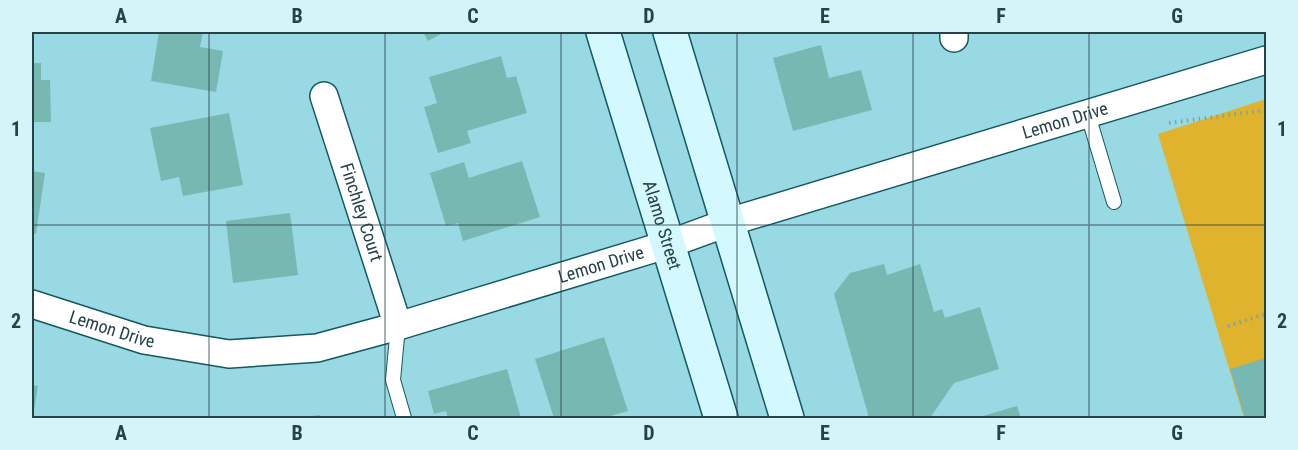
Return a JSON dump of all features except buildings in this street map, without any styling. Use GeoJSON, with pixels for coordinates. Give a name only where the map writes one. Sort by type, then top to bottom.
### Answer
{"type":"FeatureCollection","features":[{"type":"Feature","properties":{"kind":"main road","name":"Alamo Street"},"geometry":{"type":"LineString","coordinates":[[603,32],[721,418]]}},
{"type":"Feature","properties":{"kind":"main road"},"geometry":{"type":"LineString","coordinates":[[670,32],[788,418]]}},
{"type":"Feature","properties":{"kind":"street","name":"Lemon Drive"},"geometry":{"type":"LineString","coordinates":[[32,304],[144,340],[229,354],[317,348],[398,326],[669,244],[729,222],[1266,60]]}},
{"type":"Feature","properties":{"kind":"street","name":"Finchley Court"},"geometry":{"type":"LineString","coordinates":[[324,96],[398,326]]}},
{"type":"Feature","properties":{"kind":"lane"},"geometry":{"type":"LineString","coordinates":[[1088,115],[1114,202]]}},
{"type":"Feature","properties":{"kind":"lane"},"geometry":{"type":"LineString","coordinates":[[398,326],[393,380],[404,418]]}},
{"type":"Feature","properties":{"kind":"path"},"geometry":{"type":"LineString","coordinates":[[1166,123],[1266,110]]}},
{"type":"Feature","properties":{"kind":"path"},"geometry":{"type":"LineString","coordinates":[[1228,326],[1266,314]]}},
{"type":"Feature","properties":{"kind":"shaded area"},"geometry":{"type":"Polygon","coordinates":[[[1266,99],[1266,418],[1244,418],[1158,134],[1266,99]]]}}]}
